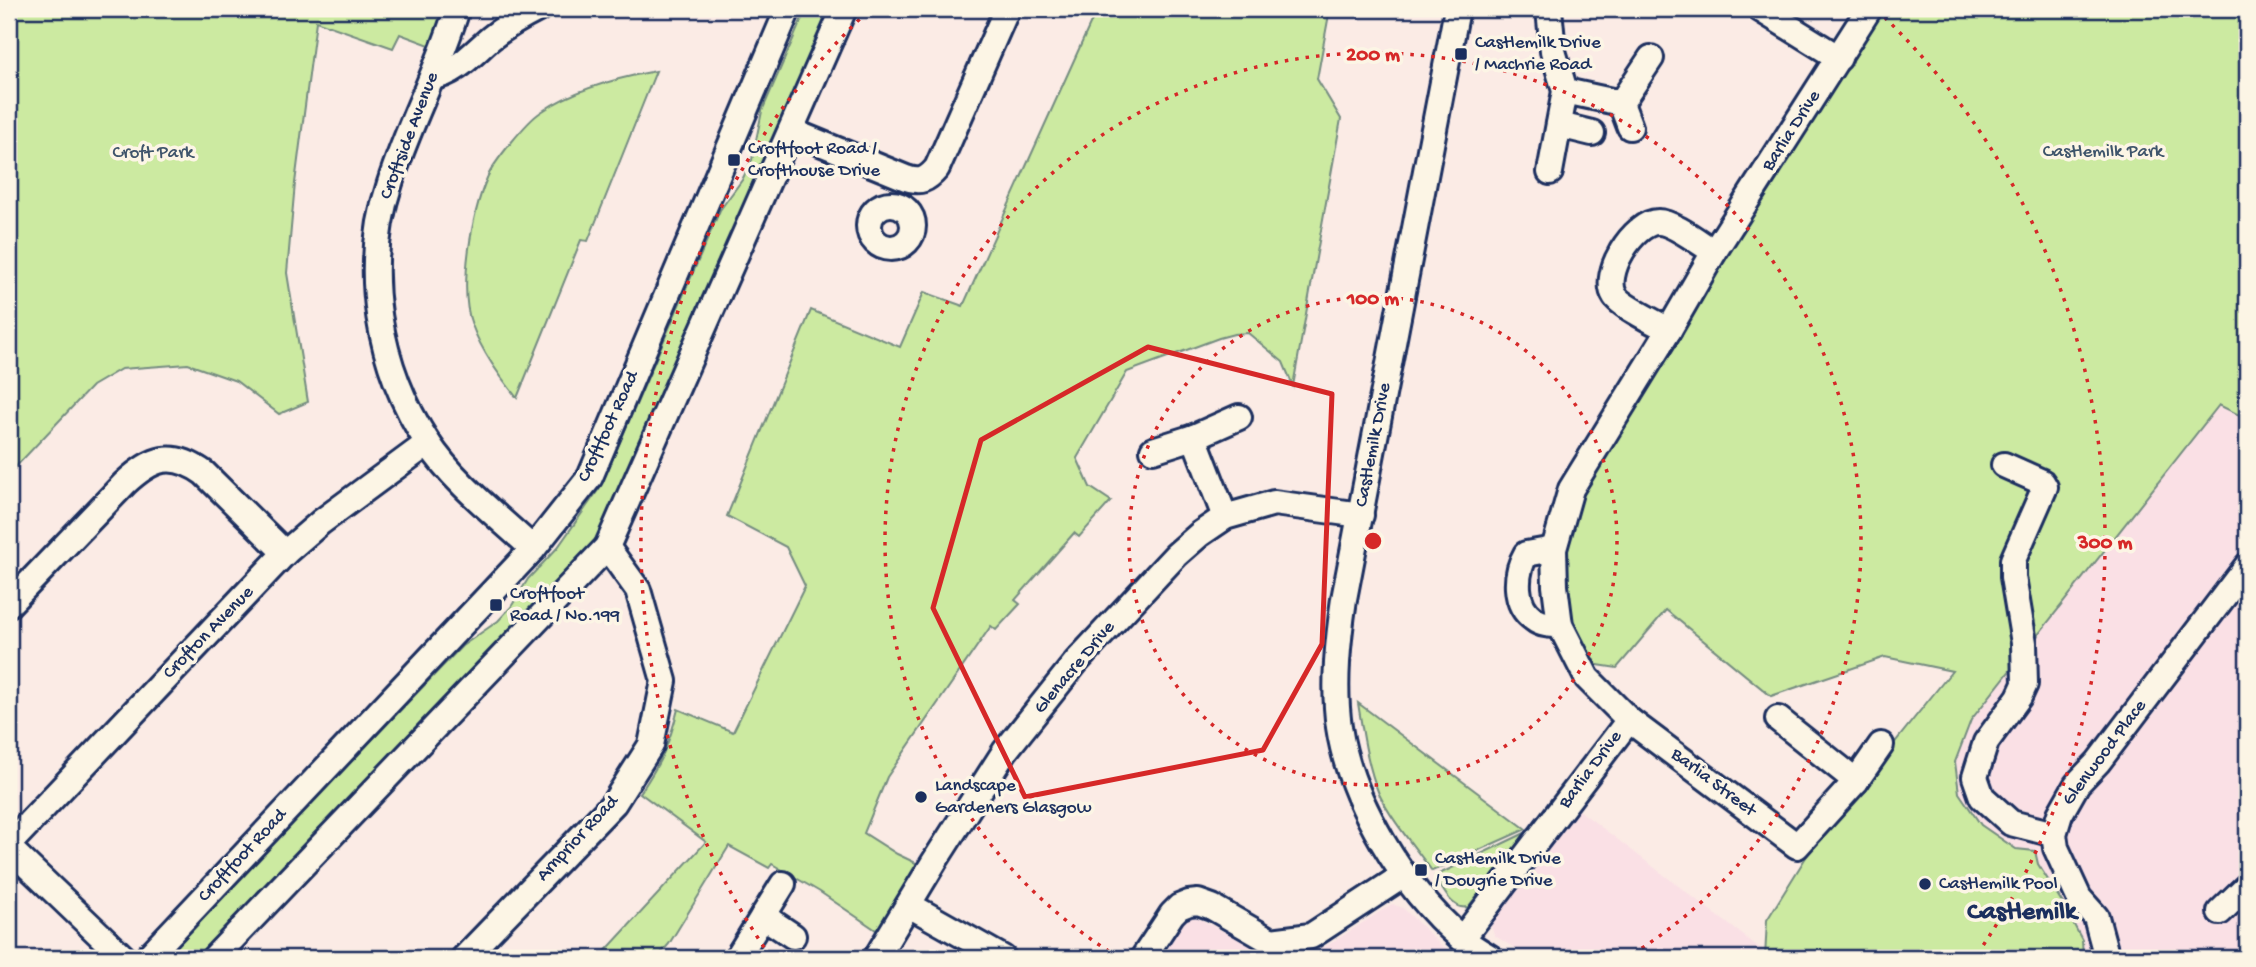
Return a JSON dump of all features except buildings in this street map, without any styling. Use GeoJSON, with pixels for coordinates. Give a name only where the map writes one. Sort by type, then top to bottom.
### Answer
{"type":"FeatureCollection","features":[{"type":"Feature","properties":{"kind":"street","name":"Croftside Avenue"},"geometry":{"type":"LineString","coordinates":[[457,9],[433,77],[390,182],[379,222],[375,272],[379,315],[387,356],[403,396],[428,443],[454,474],[533,549]]}},
{"type":"Feature","properties":{"kind":"street"},"geometry":{"type":"LineString","coordinates":[[433,77],[444,75],[493,36],[538,9]]}},
{"type":"Feature","properties":{"kind":"street","name":"Croftfoot Road"},"geometry":{"type":"LineString","coordinates":[[146,958],[533,549],[590,477],[788,9]]}},
{"type":"Feature","properties":{"kind":"street"},"geometry":{"type":"LineString","coordinates":[[214,958],[607,547],[844,9]]}},
{"type":"Feature","properties":{"kind":"street"},"geometry":{"type":"LineString","coordinates":[[791,131],[906,178],[918,182],[926,179],[937,168],[1007,9]]}},
{"type":"Feature","properties":{"kind":"street","name":"Castlemilk Drive"},"geometry":{"type":"LineString","coordinates":[[1457,9],[1343,608],[1336,669],[1339,728],[1356,785],[1384,844],[1404,875],[1437,916],[1462,939],[1491,958]]}},
{"type":"Feature","properties":{"kind":"street"},"geometry":{"type":"LineString","coordinates":[[1549,9],[1553,51],[1565,91],[1550,172]]}},
{"type":"Feature","properties":{"kind":"street"},"geometry":{"type":"LineString","coordinates":[[1760,9],[1839,58]]}},
{"type":"Feature","properties":{"kind":"street","name":"Barlia Drive"},"geometry":{"type":"LineString","coordinates":[[1462,939],[1629,720],[1587,678],[1560,625],[1554,549],[1572,489],[1714,253],[1869,9]]}},
{"type":"Feature","properties":{"kind":"street"},"geometry":{"type":"LineString","coordinates":[[1621,103],[1651,58]]}},
{"type":"Feature","properties":{"kind":"street"},"geometry":{"type":"LineString","coordinates":[[1565,91],[1621,103]]}},
{"type":"Feature","properties":{"kind":"street"},"geometry":{"type":"LineString","coordinates":[[1621,103],[1630,127]]}},
{"type":"Feature","properties":{"kind":"street"},"geometry":{"type":"LineString","coordinates":[[1559,125],[1592,133]]}},
{"type":"Feature","properties":{"kind":"street"},"geometry":{"type":"LineString","coordinates":[[912,217],[925,192],[926,179]]}},
{"type":"Feature","properties":{"kind":"street"},"geometry":{"type":"LineString","coordinates":[[1669,330],[1616,300],[1611,289],[1616,262],[1634,234],[1645,225],[1656,222],[1667,223],[1714,253]]}},
{"type":"Feature","properties":{"kind":"street"},"geometry":{"type":"LineString","coordinates":[[1153,450],[1194,437],[1239,417]]}},
{"type":"Feature","properties":{"kind":"street"},"geometry":{"type":"LineString","coordinates":[[1194,437],[1224,517]]}},
{"type":"Feature","properties":{"kind":"street","name":"Crofton Avenue"},"geometry":{"type":"LineString","coordinates":[[9,846],[285,553],[321,522],[428,443]]}},
{"type":"Feature","properties":{"kind":"street"},"geometry":{"type":"LineString","coordinates":[[9,604],[125,482],[142,467],[160,460],[175,459],[190,463],[204,473],[285,553]]}},
{"type":"Feature","properties":{"kind":"street"},"geometry":{"type":"LineString","coordinates":[[2004,464],[2042,482],[2045,487],[2013,560],[2013,577],[2024,643],[2025,684],[2019,697],[1986,742],[1975,777],[1982,797],[2011,823],[2054,834],[2056,848],[2080,898],[2096,917],[2107,958]]}},
{"type":"Feature","properties":{"kind":"street","name":"Glenacre Drive"},"geometry":{"type":"LineString","coordinates":[[876,958],[1005,751],[1076,663],[1176,555],[1224,517],[1274,503],[1361,515]]}},
{"type":"Feature","properties":{"kind":"street","name":"Arnprior Road"},"geometry":{"type":"LineString","coordinates":[[464,958],[614,803],[651,746],[664,681],[638,590],[607,547]]}},
{"type":"Feature","properties":{"kind":"street"},"geometry":{"type":"LineString","coordinates":[[1554,549],[1526,554],[1517,576],[1525,611],[1534,620],[1560,625]]}},
{"type":"Feature","properties":{"kind":"street","name":"Glenwood Place"},"geometry":{"type":"LineString","coordinates":[[2054,834],[2060,814],[2077,784],[2103,756],[2247,566]]}},
{"type":"Feature","properties":{"kind":"street"},"geometry":{"type":"LineString","coordinates":[[1777,719],[1856,781],[1881,745]]}},
{"type":"Feature","properties":{"kind":"street","name":"Barlia Street"},"geometry":{"type":"LineString","coordinates":[[1629,720],[1797,846],[1856,781]]}},
{"type":"Feature","properties":{"kind":"street"},"geometry":{"type":"LineString","coordinates":[[9,846],[124,958]]}},
{"type":"Feature","properties":{"kind":"street"},"geometry":{"type":"LineString","coordinates":[[1143,958],[1172,914],[1189,903],[1198,902],[1212,908],[1271,941],[1311,936],[1404,875]]}},
{"type":"Feature","properties":{"kind":"street"},"geometry":{"type":"LineString","coordinates":[[737,958],[783,884]]}},
{"type":"Feature","properties":{"kind":"street"},"geometry":{"type":"LineString","coordinates":[[2220,912],[2247,886]]}},
{"type":"Feature","properties":{"kind":"street"},"geometry":{"type":"LineString","coordinates":[[909,905],[1003,958]]}},
{"type":"Feature","properties":{"kind":"street"},"geometry":{"type":"LineString","coordinates":[[763,916],[793,936]]}},
{"type":"Feature","properties":{"kind":"highlighted area"},"geometry":{"type":"Polygon","coordinates":[[[1148,347],[1332,394],[1322,644],[1263,750],[1025,797],[933,608],[981,440],[1148,347]]]}},
{"type":"Feature","properties":{"kind":"shaded area"},"geometry":{"type":"Polygon","coordinates":[[[2219,404],[2247,419],[2247,958],[2083,958],[2082,940],[2038,864],[2035,851],[2016,849],[1981,825],[1959,793],[1955,762],[1971,720],[2219,404]]]}},
{"type":"Feature","properties":{"kind":"shaded area"},"geometry":{"type":"Polygon","coordinates":[[[1575,807],[1765,952],[1765,958],[1531,958],[1495,936],[1491,927],[1493,920],[1575,807]]]}},
{"type":"Feature","properties":{"kind":"shaded area"},"geometry":{"type":"Polygon","coordinates":[[[1392,904],[1403,908],[1442,946],[1463,958],[1156,958],[1176,925],[1194,916],[1272,957],[1304,956],[1328,945],[1392,904]]]}},
{"type":"Feature","properties":{"kind":"green space","name":"Croft Park"},"geometry":{"type":"Polygon","coordinates":[[[9,9],[445,9],[432,46],[400,34],[393,48],[316,21],[295,183],[287,273],[308,402],[279,414],[236,381],[188,364],[121,369],[92,386],[9,474],[9,9]]]}},
{"type":"Feature","properties":{"kind":"green space"},"geometry":{"type":"Polygon","coordinates":[[[806,9],[835,9],[600,538],[200,958],[163,958],[462,646],[498,621],[511,607],[528,579],[558,547],[601,486],[720,210],[742,180],[752,160],[762,111],[806,9]]]}},
{"type":"Feature","properties":{"kind":"green space"},"geometry":{"type":"Polygon","coordinates":[[[1097,9],[1330,9],[1317,79],[1341,119],[1293,386],[1283,362],[1248,333],[1219,338],[1127,372],[1077,458],[1090,487],[1111,501],[1079,537],[1074,533],[1015,600],[1020,604],[996,630],[991,626],[887,777],[864,833],[918,864],[879,932],[820,892],[772,864],[769,868],[729,846],[669,944],[657,958],[599,958],[706,842],[640,793],[664,753],[678,709],[733,732],[805,586],[786,547],[727,516],[811,310],[900,347],[924,292],[963,306],[1097,9]]]}},
{"type":"Feature","properties":{"kind":"green space","name":"Castlemilk Park"},"geometry":{"type":"Polygon","coordinates":[[[1875,9],[2247,9],[2247,419],[2219,405],[1971,720],[1955,762],[1959,793],[1981,825],[2016,849],[2035,851],[2038,864],[2082,940],[2083,958],[1765,958],[1767,920],[1816,841],[1952,671],[1885,657],[1771,696],[1666,610],[1617,668],[1585,663],[1566,605],[1564,554],[1574,512],[1593,473],[1875,9]]]}},
{"type":"Feature","properties":{"kind":"green space"},"geometry":{"type":"Polygon","coordinates":[[[656,71],[588,241],[581,240],[517,398],[486,354],[468,310],[467,272],[472,230],[487,178],[511,143],[541,112],[567,97],[596,86],[656,71]]]}},
{"type":"Feature","properties":{"kind":"green space"},"geometry":{"type":"Polygon","coordinates":[[[1358,703],[1526,829],[1432,871],[1397,824],[1379,794],[1368,760],[1358,703]]]}},
{"type":"Feature","properties":{"kind":"green space"},"geometry":{"type":"Polygon","coordinates":[[[1527,832],[1468,907],[1457,906],[1448,898],[1435,876],[1527,832]]]}},
{"type":"Feature","properties":{"kind":"place","name":"Castlemilk Drive / Machrie Road"},"geometry":{"type":"Point","coordinates":[1461,54]}},
{"type":"Feature","properties":{"kind":"place","name":"Croftfoot Road / Crofthouse Drive"},"geometry":{"type":"Point","coordinates":[734,160]}},
{"type":"Feature","properties":{"kind":"place","name":"Croftfoot Road / No.199"},"geometry":{"type":"Point","coordinates":[496,605]}},
{"type":"Feature","properties":{"kind":"place","name":"Landscape Gardeners Glasgow"},"geometry":{"type":"Point","coordinates":[921,797]}},
{"type":"Feature","properties":{"kind":"place","name":"Castlemilk Drive / Dougrie Drive"},"geometry":{"type":"Point","coordinates":[1421,870]}},
{"type":"Feature","properties":{"kind":"place","name":"Castlemilk Pool"},"geometry":{"type":"Point","coordinates":[1925,884]}},
{"type":"Feature","properties":{"kind":"district","name":"Castlemilk"},"geometry":{"type":"Point","coordinates":[2022,913]}}]}
